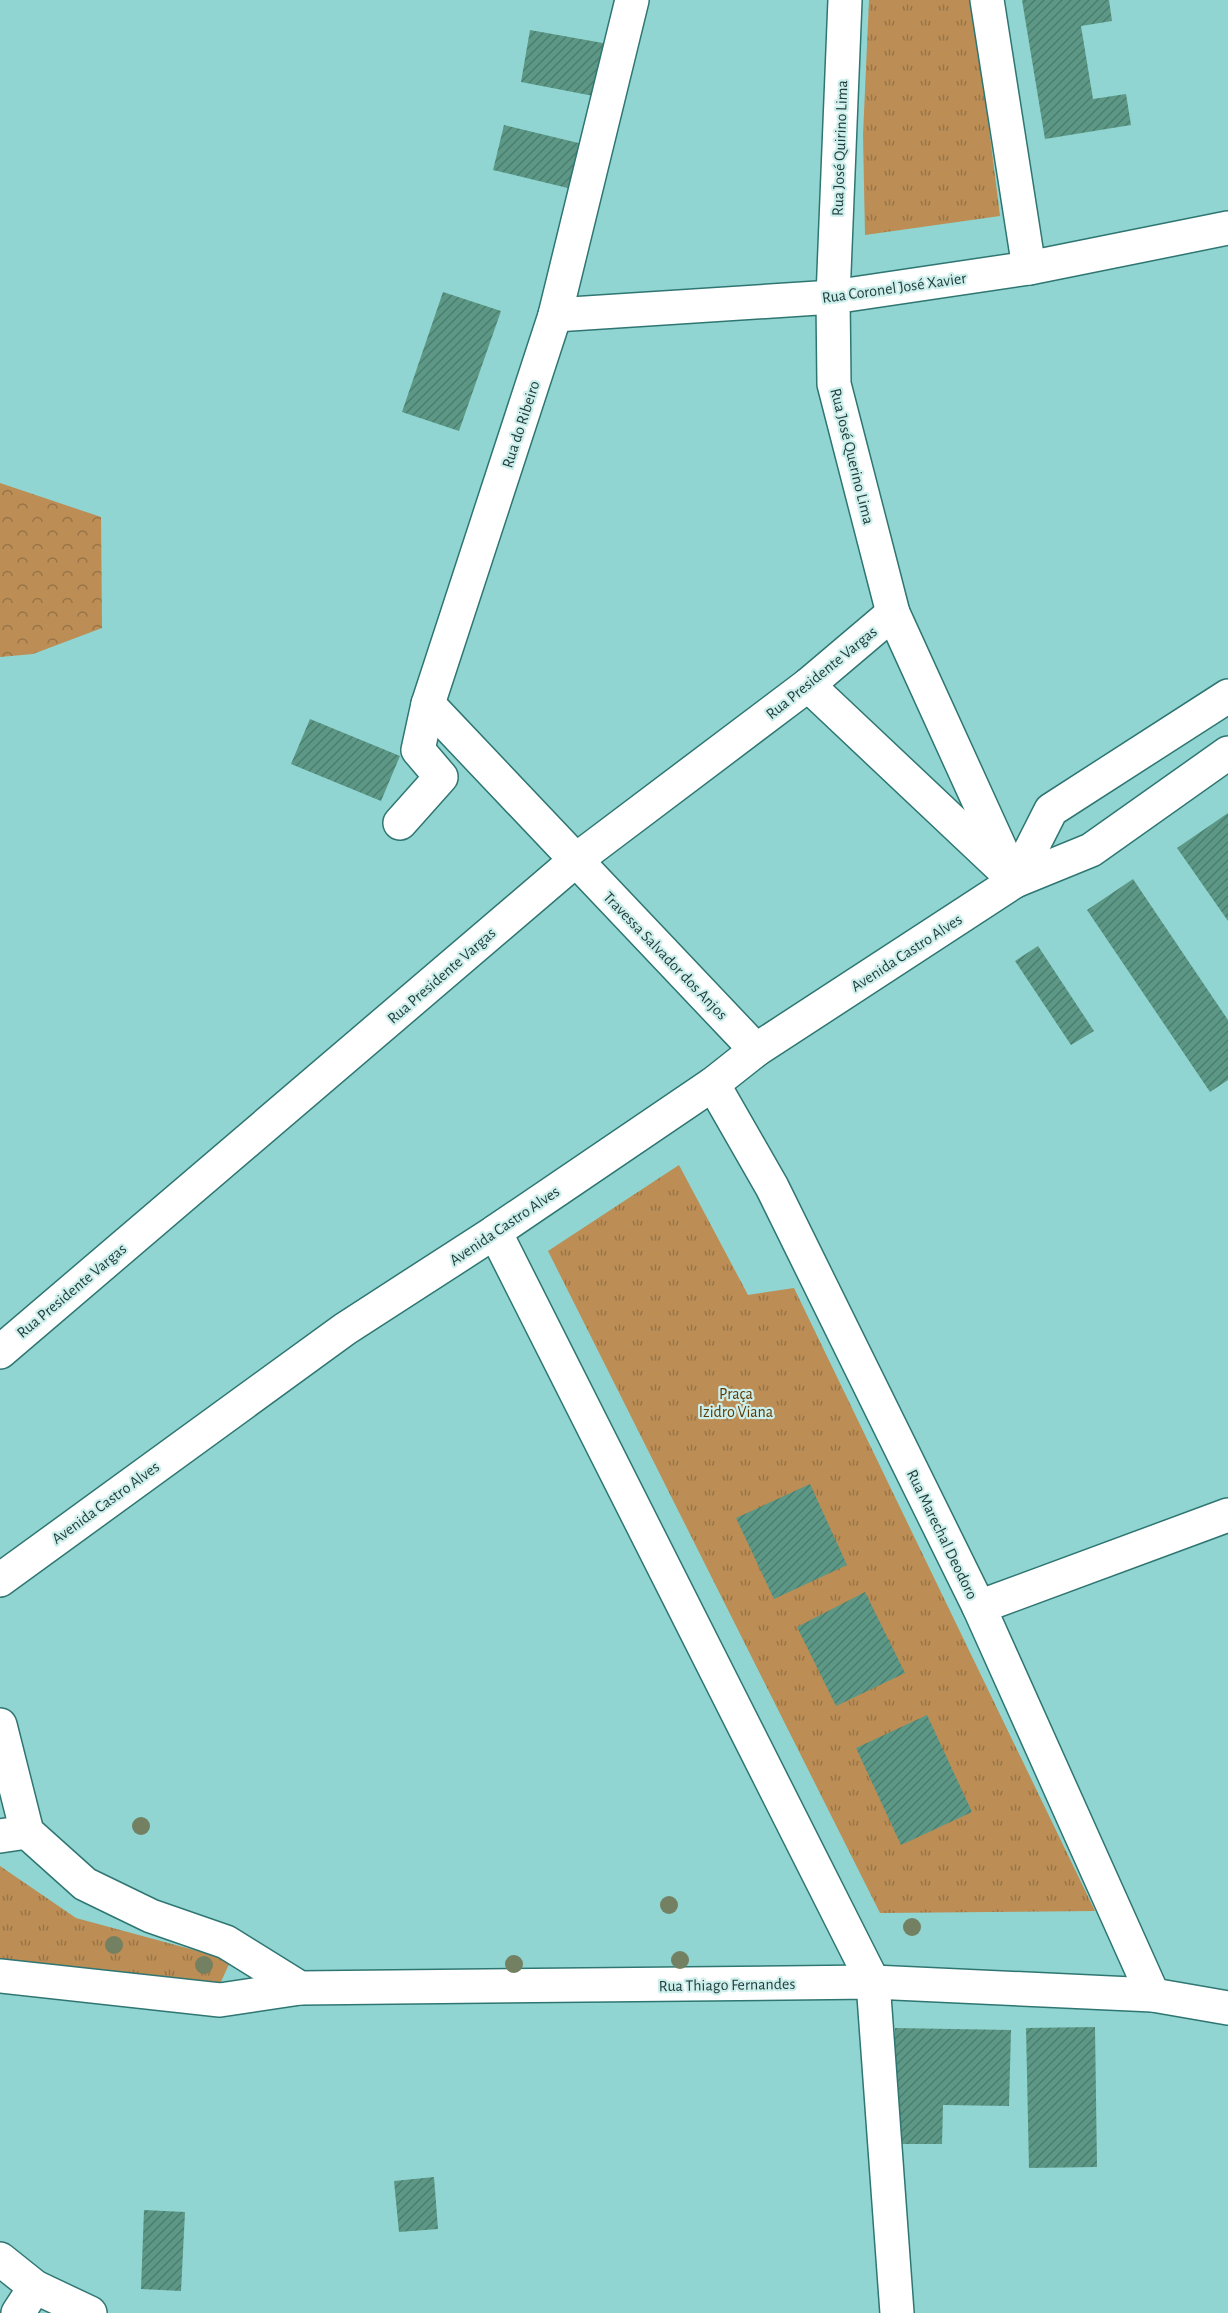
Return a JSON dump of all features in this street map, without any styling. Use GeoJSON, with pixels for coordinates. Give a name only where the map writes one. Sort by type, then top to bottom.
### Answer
{"type":"FeatureCollection","features":[{"type":"Feature","properties":{"kind":"street","name":"Rua do Ribeiro"},"geometry":{"type":"LineString","coordinates":[[400,823],[441,777],[418,750],[428,704],[555,315],[632,0]]}},
{"type":"Feature","properties":{"kind":"street","name":"Rua José Quirino Lima"},"geometry":{"type":"LineString","coordinates":[[833,297],[844,0]]}},
{"type":"Feature","properties":{"kind":"street"},"geometry":{"type":"LineString","coordinates":[[987,0],[1029,268]]}},
{"type":"Feature","properties":{"kind":"street","name":"Rua Coronel José Xavier"},"geometry":{"type":"LineString","coordinates":[[555,315],[833,297],[1029,268],[1228,228]]}},
{"type":"Feature","properties":{"kind":"street","name":"Rua José Querino Lima"},"geometry":{"type":"LineString","coordinates":[[833,297],[834,384],[894,613],[1015,881]]}},
{"type":"Feature","properties":{"kind":"street","name":"Rua Presidente Vargas"},"geometry":{"type":"LineString","coordinates":[[0,1352],[576,860],[808,685],[894,613]]}},
{"type":"Feature","properties":{"kind":"street"},"geometry":{"type":"LineString","coordinates":[[808,685],[1015,881]]}},
{"type":"Feature","properties":{"kind":"street","name":"Avenida Castro Alves"},"geometry":{"type":"LineString","coordinates":[[1015,881],[1051,810],[1228,696]]}},
{"type":"Feature","properties":{"kind":"street","name":"Travessa Salvador dos Anjos"},"geometry":{"type":"LineString","coordinates":[[428,704],[756,1050]]}},
{"type":"Feature","properties":{"kind":"street","name":"Avenida Castro Alves"},"geometry":{"type":"LineString","coordinates":[[0,1580],[345,1329],[495,1232],[712,1084],[756,1050],[1015,881],[1091,850],[1228,753]]}},
{"type":"Feature","properties":{"kind":"street","name":"Rua Marechal Deodoro"},"geometry":{"type":"LineString","coordinates":[[712,1084],[772,1187],[979,1607],[1153,1995]]}},
{"type":"Feature","properties":{"kind":"street"},"geometry":{"type":"LineString","coordinates":[[495,1232],[873,1982],[897,2313]]}},
{"type":"Feature","properties":{"kind":"street"},"geometry":{"type":"LineString","coordinates":[[979,1607],[1228,1515]]}},
{"type":"Feature","properties":{"kind":"street"},"geometry":{"type":"LineString","coordinates":[[0,1725],[14,1834],[86,1884],[151,1916],[226,1942],[300,1988]]}},
{"type":"Feature","properties":{"kind":"street","name":"Rua Thiago Fernandes"},"geometry":{"type":"LineString","coordinates":[[0,1976],[220,2000],[300,1988],[873,1982],[1153,1995],[1228,2008]]}},
{"type":"Feature","properties":{"kind":"street"},"geometry":{"type":"LineString","coordinates":[[0,2259],[26,2300],[90,2313]]}},
{"type":"Feature","properties":{"kind":"green space"},"geometry":{"type":"Polygon","coordinates":[[[869,0],[973,0],[1000,216],[865,235],[863,135],[869,0]]]}},
{"type":"Feature","properties":{"kind":"green space"},"geometry":{"type":"Polygon","coordinates":[[[0,483],[101,517],[102,628],[33,654],[0,657],[0,483]]]}},
{"type":"Feature","properties":{"kind":"green space","name":"Praça Izidro Viana"},"geometry":{"type":"Polygon","coordinates":[[[679,1165],[748,1295],[794,1288],[1095,1911],[880,1913],[548,1251],[679,1165]]]}},
{"type":"Feature","properties":{"kind":"green space"},"geometry":{"type":"Polygon","coordinates":[[[0,1866],[76,1918],[231,1960],[219,1986],[0,1959],[0,1866]]]}},
{"type":"Feature","properties":{"kind":"building"},"geometry":{"type":"Polygon","coordinates":[[[1022,0],[1109,0],[1112,21],[1081,26],[1093,99],[1126,94],[1131,125],[1045,139],[1022,0]]]}},
{"type":"Feature","properties":{"kind":"building"},"geometry":{"type":"Polygon","coordinates":[[[530,30],[614,45],[604,98],[521,82],[530,30]]]}},
{"type":"Feature","properties":{"kind":"building"},"geometry":{"type":"Polygon","coordinates":[[[504,125],[591,146],[580,191],[493,170],[504,125]]]}},
{"type":"Feature","properties":{"kind":"building"},"geometry":{"type":"Polygon","coordinates":[[[443,292],[501,311],[459,431],[402,412],[443,292]]]}},
{"type":"Feature","properties":{"kind":"building"},"geometry":{"type":"Polygon","coordinates":[[[310,719],[400,756],[381,801],[291,764],[310,719]]]}},
{"type":"Feature","properties":{"kind":"building"},"geometry":{"type":"Polygon","coordinates":[[[1228,813],[1228,921],[1177,848],[1228,813]]]}},
{"type":"Feature","properties":{"kind":"building"},"geometry":{"type":"Polygon","coordinates":[[[1133,879],[1228,1020],[1228,1080],[1210,1092],[1087,910],[1133,879]]]}},
{"type":"Feature","properties":{"kind":"building"},"geometry":{"type":"Polygon","coordinates":[[[1038,946],[1094,1031],[1071,1045],[1015,961],[1038,946]]]}},
{"type":"Feature","properties":{"kind":"building"},"geometry":{"type":"Polygon","coordinates":[[[810,1484],[847,1565],[774,1599],[736,1518],[810,1484]]]}},
{"type":"Feature","properties":{"kind":"building"},"geometry":{"type":"Polygon","coordinates":[[[865,1592],[905,1673],[836,1706],[797,1627],[865,1592]]]}},
{"type":"Feature","properties":{"kind":"building"},"geometry":{"type":"Polygon","coordinates":[[[927,1715],[972,1812],[901,1845],[856,1748],[927,1715]]]}},
{"type":"Feature","properties":{"kind":"building"},"geometry":{"type":"Polygon","coordinates":[[[1095,2027],[1097,2167],[1029,2168],[1026,2028],[1095,2027]]]}},
{"type":"Feature","properties":{"kind":"building"},"geometry":{"type":"Polygon","coordinates":[[[895,2028],[1011,2030],[1009,2106],[943,2105],[942,2144],[893,2144],[895,2028]]]}},
{"type":"Feature","properties":{"kind":"building"},"geometry":{"type":"Polygon","coordinates":[[[434,2177],[438,2229],[399,2232],[394,2181],[434,2177]]]}},
{"type":"Feature","properties":{"kind":"building"},"geometry":{"type":"Polygon","coordinates":[[[144,2210],[185,2212],[181,2291],[141,2289],[144,2210]]]}}]}
